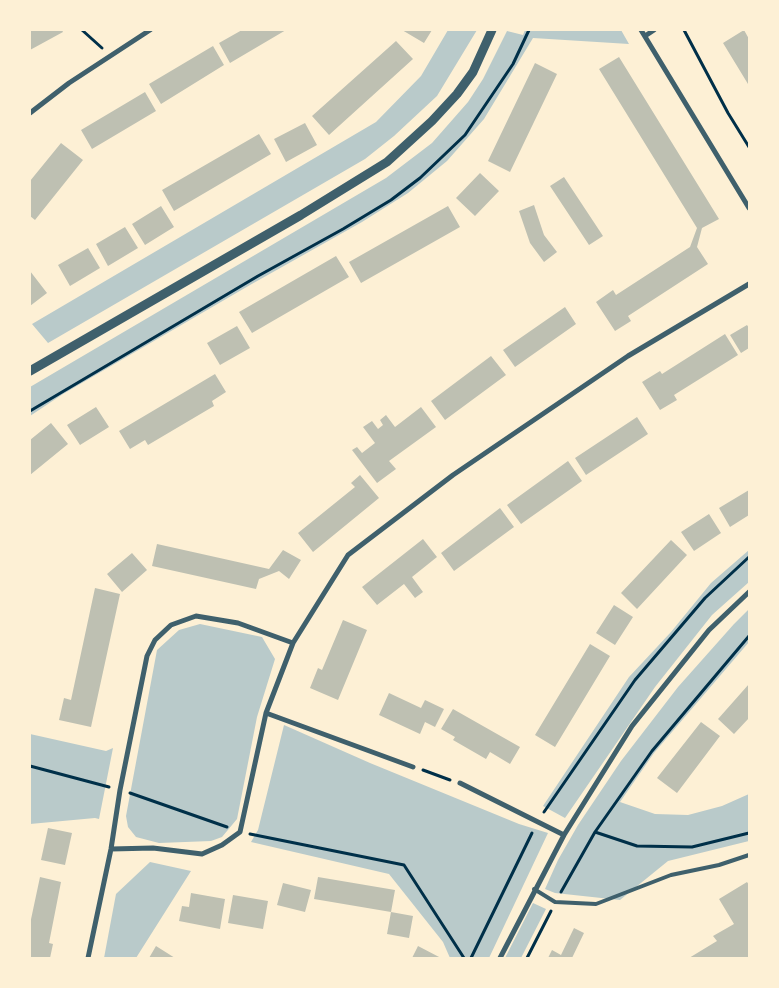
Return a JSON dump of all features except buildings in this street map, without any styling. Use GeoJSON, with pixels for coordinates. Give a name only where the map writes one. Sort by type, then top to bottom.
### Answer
{"type":"FeatureCollection","features":[{"type":"Feature","properties":{"kind":"street"},"geometry":{"type":"LineString","coordinates":[[30,113],[69,83],[150,30]]}},
{"type":"Feature","properties":{"kind":"street"},"geometry":{"type":"LineString","coordinates":[[30,371],[302,215],[387,162],[432,121],[457,94],[473,72],[492,30]]}},
{"type":"Feature","properties":{"kind":"street"},"geometry":{"type":"LineString","coordinates":[[641,30],[749,208]]}},
{"type":"Feature","properties":{"kind":"street"},"geometry":{"type":"LineString","coordinates":[[645,36],[654,30]]}},
{"type":"Feature","properties":{"kind":"street"},"geometry":{"type":"LineString","coordinates":[[111,849],[153,848],[202,854],[222,845],[240,832],[266,713],[293,643],[348,555],[461,469],[628,356],[749,284]]}},
{"type":"Feature","properties":{"kind":"street"},"geometry":{"type":"LineString","coordinates":[[500,958],[564,835],[632,726],[710,630],[749,592]]}},
{"type":"Feature","properties":{"kind":"street"},"geometry":{"type":"LineString","coordinates":[[88,958],[111,849],[120,790],[147,656],[155,640],[171,625],[196,616],[238,623],[293,643]]}},
{"type":"Feature","properties":{"kind":"street"},"geometry":{"type":"LineString","coordinates":[[266,713],[413,767]]}},
{"type":"Feature","properties":{"kind":"street"},"geometry":{"type":"LineString","coordinates":[[460,784],[564,835]]}},
{"type":"Feature","properties":{"kind":"lane"},"geometry":{"type":"LineString","coordinates":[[534,890],[555,902],[596,904],[671,875],[719,865],[749,855]]}},
{"type":"Feature","properties":{"kind":"path"},"geometry":{"type":"LineString","coordinates":[[82,30],[110,56]]}},
{"type":"Feature","properties":{"kind":"path"},"geometry":{"type":"LineString","coordinates":[[30,411],[250,281],[343,229],[391,200],[420,178],[465,135],[513,64],[529,30]]}},
{"type":"Feature","properties":{"kind":"path"},"geometry":{"type":"LineString","coordinates":[[684,30],[728,113],[749,147]]}},
{"type":"Feature","properties":{"kind":"path"},"geometry":{"type":"LineString","coordinates":[[471,958],[538,822],[635,680],[705,598],[749,557]]}},
{"type":"Feature","properties":{"kind":"path"},"geometry":{"type":"LineString","coordinates":[[749,636],[652,751],[595,832],[637,846],[692,847],[749,832]]}},
{"type":"Feature","properties":{"kind":"path"},"geometry":{"type":"LineString","coordinates":[[30,766],[120,790],[240,832],[404,865],[464,958]]}},
{"type":"Feature","properties":{"kind":"path"},"geometry":{"type":"LineString","coordinates":[[413,767],[460,784]]}},
{"type":"Feature","properties":{"kind":"shaded area"},"geometry":{"type":"Polygon","coordinates":[[[448,30],[477,30],[437,96],[394,136],[365,159],[48,343],[32,324],[376,122],[421,76],[448,30]]]}},
{"type":"Feature","properties":{"kind":"shaded area"},"geometry":{"type":"Polygon","coordinates":[[[525,30],[621,30],[629,44],[533,38],[484,119],[447,161],[408,193],[362,222],[63,394],[30,416],[30,387],[386,178],[432,143],[468,102],[483,79],[507,31],[523,35],[525,30]]]}},
{"type":"Feature","properties":{"kind":"shaded area"},"geometry":{"type":"Polygon","coordinates":[[[749,550],[749,582],[712,615],[655,687],[565,818],[543,806],[629,677],[671,632],[711,583],[749,550]]]}},
{"type":"Feature","properties":{"kind":"shaded area"},"geometry":{"type":"Polygon","coordinates":[[[749,609],[749,642],[654,753],[620,802],[655,814],[688,815],[722,806],[749,794],[749,841],[668,861],[620,900],[555,893],[545,889],[558,860],[578,825],[621,761],[678,687],[749,609]]]}},
{"type":"Feature","properties":{"kind":"shaded area"},"geometry":{"type":"Polygon","coordinates":[[[200,624],[262,637],[275,659],[257,717],[237,819],[222,837],[211,841],[159,843],[136,837],[128,827],[126,816],[157,650],[179,630],[200,624]]]}},
{"type":"Feature","properties":{"kind":"shaded area"},"geometry":{"type":"Polygon","coordinates":[[[284,725],[370,763],[519,824],[548,833],[489,958],[450,958],[443,942],[389,874],[251,842],[258,830],[284,725]]]}},
{"type":"Feature","properties":{"kind":"shaded area"},"geometry":{"type":"Polygon","coordinates":[[[30,734],[106,751],[113,748],[99,819],[30,824],[30,734]]]}},
{"type":"Feature","properties":{"kind":"shaded area"},"geometry":{"type":"Polygon","coordinates":[[[150,862],[191,871],[136,958],[104,958],[116,894],[150,862]]]}},
{"type":"Feature","properties":{"kind":"shaded area"},"geometry":{"type":"Polygon","coordinates":[[[533,903],[546,909],[521,958],[505,958],[533,903]]]}}]}
